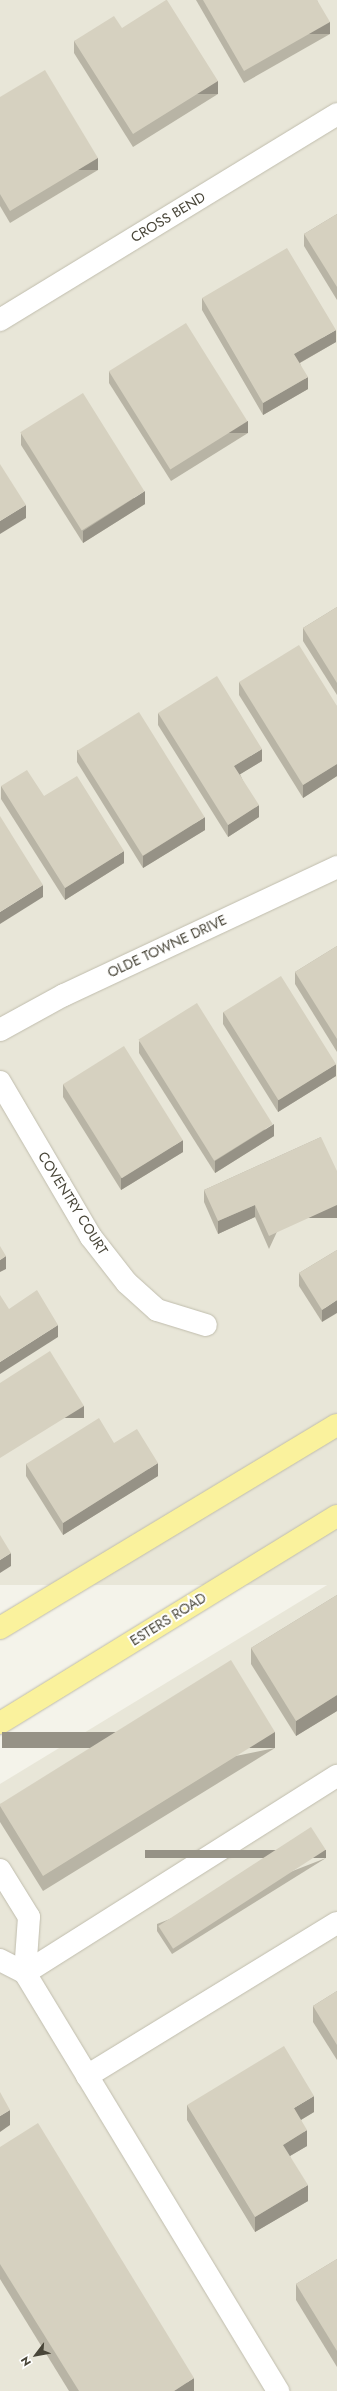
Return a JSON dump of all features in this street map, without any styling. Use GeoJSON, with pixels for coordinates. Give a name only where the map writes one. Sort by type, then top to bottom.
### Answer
{"type":"FeatureCollection","features":[{"type":"Feature","properties":{"kind":"main road"},"geometry":{"type":"LineString","coordinates":[[0,1628],[337,1425]]}},
{"type":"Feature","properties":{"kind":"main road","name":"ESTERS ROAD"},"geometry":{"type":"LineString","coordinates":[[0,1723],[337,1516]]}},
{"type":"Feature","properties":{"kind":"street","name":"CROSS BEND"},"geometry":{"type":"LineString","coordinates":[[0,320],[337,114]]}},
{"type":"Feature","properties":{"kind":"street","name":"OLDE TOWNE DRIVE"},"geometry":{"type":"LineString","coordinates":[[0,1030],[64,995],[337,866]]}},
{"type":"Feature","properties":{"kind":"street","name":"COVENTRY COURT"},"geometry":{"type":"LineString","coordinates":[[0,1082],[91,1237],[126,1283],[157,1310],[206,1325]]}},
{"type":"Feature","properties":{"kind":"street"},"geometry":{"type":"LineString","coordinates":[[25,1973],[337,1776]]}},
{"type":"Feature","properties":{"kind":"street"},"geometry":{"type":"LineString","coordinates":[[0,1870],[29,1917],[25,1973]]}},
{"type":"Feature","properties":{"kind":"street"},"geometry":{"type":"LineString","coordinates":[[87,2076],[337,1923]]}},
{"type":"Feature","properties":{"kind":"street"},"geometry":{"type":"LineString","coordinates":[[0,1960],[25,1973],[278,2391]]}},
{"type":"Feature","properties":{"kind":"shaded area"},"geometry":{"type":"Polygon","coordinates":[[[0,0],[337,0],[337,1585],[0,1585],[0,0]]]}},
{"type":"Feature","properties":{"kind":"shaded area"},"geometry":{"type":"Polygon","coordinates":[[[337,1579],[337,2391],[0,2391],[0,1784],[337,1579]]]}},
{"type":"Feature","properties":{"kind":"building"},"geometry":{"type":"Polygon","coordinates":[[[166,0],[218,81],[133,134],[74,41],[114,16],[122,28],[166,0]]]}},
{"type":"Feature","properties":{"kind":"building"},"geometry":{"type":"Polygon","coordinates":[[[203,0],[317,0],[330,22],[244,71],[203,0]]]}},
{"type":"Feature","properties":{"kind":"building"},"geometry":{"type":"Polygon","coordinates":[[[45,70],[98,158],[10,211],[0,194],[0,97],[45,70]]]}},
{"type":"Feature","properties":{"kind":"building"},"geometry":{"type":"Polygon","coordinates":[[[337,214],[337,287],[304,234],[337,214]]]}},
{"type":"Feature","properties":{"kind":"building"},"geometry":{"type":"Polygon","coordinates":[[[287,248],[336,330],[294,354],[308,377],[263,403],[202,298],[287,248]]]}},
{"type":"Feature","properties":{"kind":"building"},"geometry":{"type":"Polygon","coordinates":[[[186,323],[247,421],[170,470],[109,371],[186,323]]]}},
{"type":"Feature","properties":{"kind":"building"},"geometry":{"type":"Polygon","coordinates":[[[83,393],[144,491],[82,531],[20,432],[83,393]]]}},
{"type":"Feature","properties":{"kind":"building"},"geometry":{"type":"Polygon","coordinates":[[[0,464],[26,505],[0,521],[0,464]]]}},
{"type":"Feature","properties":{"kind":"building"},"geometry":{"type":"Polygon","coordinates":[[[337,607],[337,683],[303,628],[337,607]]]}},
{"type":"Feature","properties":{"kind":"building"},"geometry":{"type":"Polygon","coordinates":[[[299,645],[337,706],[337,764],[303,785],[239,682],[299,645]]]}},
{"type":"Feature","properties":{"kind":"building"},"geometry":{"type":"Polygon","coordinates":[[[217,676],[262,749],[234,766],[259,805],[228,825],[158,713],[217,676]]]}},
{"type":"Feature","properties":{"kind":"building"},"geometry":{"type":"Polygon","coordinates":[[[139,712],[205,817],[143,856],[77,751],[139,712]]]}},
{"type":"Feature","properties":{"kind":"building"},"geometry":{"type":"Polygon","coordinates":[[[27,770],[44,796],[77,776],[124,851],[65,888],[1,786],[27,770]]]}},
{"type":"Feature","properties":{"kind":"building"},"geometry":{"type":"Polygon","coordinates":[[[0,816],[43,885],[0,912],[0,816]]]}},
{"type":"Feature","properties":{"kind":"building"},"geometry":{"type":"Polygon","coordinates":[[[337,946],[337,1039],[295,972],[337,946]]]}},
{"type":"Feature","properties":{"kind":"building"},"geometry":{"type":"Polygon","coordinates":[[[281,976],[336,1064],[278,1100],[223,1012],[281,976]]]}},
{"type":"Feature","properties":{"kind":"building"},"geometry":{"type":"Polygon","coordinates":[[[197,1003],[273,1124],[214,1161],[138,1040],[197,1003]]]}},
{"type":"Feature","properties":{"kind":"building"},"geometry":{"type":"Polygon","coordinates":[[[124,1046],[183,1140],[122,1178],[63,1084],[124,1046]]]}},
{"type":"Feature","properties":{"kind":"building"},"geometry":{"type":"Polygon","coordinates":[[[321,1137],[337,1171],[337,1205],[269,1236],[255,1205],[218,1221],[204,1190],[321,1137]]]}},
{"type":"Feature","properties":{"kind":"building"},"geometry":{"type":"Polygon","coordinates":[[[0,1246],[6,1256],[0,1260],[0,1246]]]}},
{"type":"Feature","properties":{"kind":"building"},"geometry":{"type":"Polygon","coordinates":[[[337,1250],[337,1300],[322,1310],[299,1273],[337,1250]]]}},
{"type":"Feature","properties":{"kind":"building"},"geometry":{"type":"Polygon","coordinates":[[[37,1290],[58,1325],[0,1362],[0,1295],[9,1309],[37,1290]]]}},
{"type":"Feature","properties":{"kind":"building"},"geometry":{"type":"Polygon","coordinates":[[[50,1351],[84,1406],[0,1458],[0,1383],[50,1351]]]}},
{"type":"Feature","properties":{"kind":"building"},"geometry":{"type":"Polygon","coordinates":[[[99,1418],[114,1443],[137,1429],[158,1463],[63,1523],[26,1464],[99,1418]]]}},
{"type":"Feature","properties":{"kind":"building"},"geometry":{"type":"Polygon","coordinates":[[[0,1535],[11,1553],[0,1560],[0,1535]]]}},
{"type":"Feature","properties":{"kind":"building"},"geometry":{"type":"Polygon","coordinates":[[[337,1595],[337,1695],[296,1721],[251,1648],[337,1595]]]}},
{"type":"Feature","properties":{"kind":"building"},"geometry":{"type":"Polygon","coordinates":[[[231,1660],[275,1732],[43,1876],[0,1804],[231,1660]]]}},
{"type":"Feature","properties":{"kind":"building"},"geometry":{"type":"Polygon","coordinates":[[[311,1827],[326,1850],[173,1949],[158,1926],[311,1827]]]}},
{"type":"Feature","properties":{"kind":"building"},"geometry":{"type":"Polygon","coordinates":[[[337,1991],[337,2045],[313,2006],[337,1991]]]}},
{"type":"Feature","properties":{"kind":"building"},"geometry":{"type":"Polygon","coordinates":[[[284,2046],[314,2096],[294,2108],[307,2130],[283,2145],[308,2185],[255,2217],[187,2105],[284,2046]]]}},
{"type":"Feature","properties":{"kind":"building"},"geometry":{"type":"Polygon","coordinates":[[[0,2092],[10,2110],[0,2116],[0,2092]]]}},
{"type":"Feature","properties":{"kind":"building"},"geometry":{"type":"Polygon","coordinates":[[[38,2123],[194,2378],[174,2391],[79,2391],[0,2264],[0,2147],[38,2123]]]}},
{"type":"Feature","properties":{"kind":"building"},"geometry":{"type":"Polygon","coordinates":[[[337,2259],[337,2351],[296,2284],[337,2259]]]}}]}
